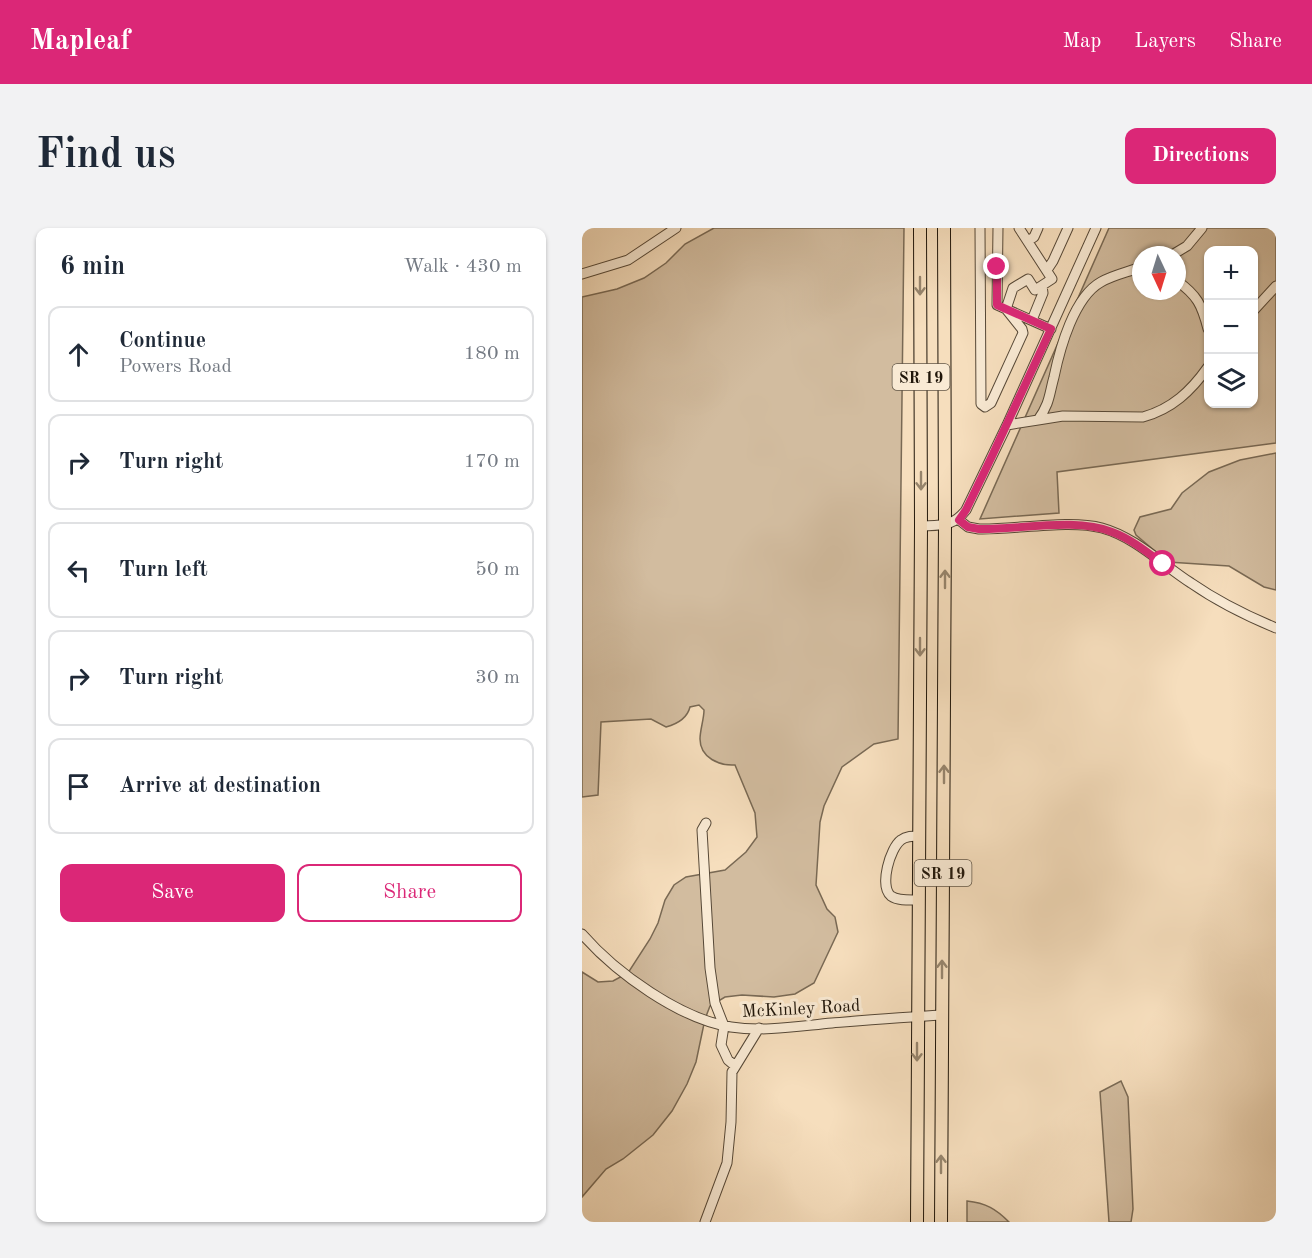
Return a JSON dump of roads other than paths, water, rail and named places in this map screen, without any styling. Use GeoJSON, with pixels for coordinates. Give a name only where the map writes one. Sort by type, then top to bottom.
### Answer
{"type":"FeatureCollection","features":[{"type":"Feature","properties":{"kind":"main road","name":"SR 19"},"geometry":{"type":"LineString","coordinates":[[917,1222],[921,526],[920,228]]}},
{"type":"Feature","properties":{"kind":"main road"},"geometry":{"type":"LineString","coordinates":[[935,228],[938,267],[944,280]]}},
{"type":"Feature","properties":{"kind":"main road","name":"SR 19"},"geometry":{"type":"LineString","coordinates":[[941,1222],[945,524],[944,228]]}},
{"type":"Feature","properties":{"kind":"street"},"geometry":{"type":"LineString","coordinates":[[582,274],[628,260],[676,228]]}},
{"type":"Feature","properties":{"kind":"street"},"geometry":{"type":"LineString","coordinates":[[980,228],[981,404],[985,407],[991,403],[1023,333],[1006,309]]}},
{"type":"Feature","properties":{"kind":"street"},"geometry":{"type":"LineString","coordinates":[[998,228],[997,305],[1051,329]]}},
{"type":"Feature","properties":{"kind":"street"},"geometry":{"type":"LineString","coordinates":[[1006,309],[1013,288],[1028,279],[1035,290],[1052,279],[1019,228]]}},
{"type":"Feature","properties":{"kind":"street"},"geometry":{"type":"LineString","coordinates":[[1028,242],[1034,237],[1038,228]]}},
{"type":"Feature","properties":{"kind":"street"},"geometry":{"type":"LineString","coordinates":[[1047,270],[1068,228]]}},
{"type":"Feature","properties":{"kind":"street"},"geometry":{"type":"LineString","coordinates":[[921,526],[959,520],[966,510],[1096,228]]}},
{"type":"Feature","properties":{"kind":"street"},"geometry":{"type":"LineString","coordinates":[[1186,247],[1202,228]]}},
{"type":"Feature","properties":{"kind":"street"},"geometry":{"type":"LineString","coordinates":[[1038,420],[1049,402],[1058,360],[1079,306],[1100,282],[1132,270]]}},
{"type":"Feature","properties":{"kind":"street"},"geometry":{"type":"LineString","coordinates":[[1032,320],[1043,293],[1042,286]]}},
{"type":"Feature","properties":{"kind":"street"},"geometry":{"type":"LineString","coordinates":[[1258,306],[1276,286]]}},
{"type":"Feature","properties":{"kind":"street"},"geometry":{"type":"LineString","coordinates":[[1186,289],[1196,297],[1204,314]]}},
{"type":"Feature","properties":{"kind":"street"},"geometry":{"type":"LineString","coordinates":[[1007,425],[1063,416],[1143,417],[1176,402],[1204,374]]}},
{"type":"Feature","properties":{"kind":"street"},"geometry":{"type":"LineString","coordinates":[[959,520],[968,527],[979,529],[1071,525],[1102,528],[1132,542],[1220,600],[1276,628]]}},
{"type":"Feature","properties":{"kind":"street"},"geometry":{"type":"LineString","coordinates":[[706,823],[702,830],[710,968],[715,1003],[724,1026],[721,1045],[725,1055],[734,1065]]}},
{"type":"Feature","properties":{"kind":"street"},"geometry":{"type":"LineString","coordinates":[[918,900],[893,897],[889,894],[887,870],[893,850],[900,841],[907,837],[919,836]]}},
{"type":"Feature","properties":{"kind":"street","name":"McKinley Road"},"geometry":{"type":"LineString","coordinates":[[582,934],[608,962],[648,990],[698,1018],[724,1026],[759,1028],[942,1015]]}},
{"type":"Feature","properties":{"kind":"street"},"geometry":{"type":"LineString","coordinates":[[705,1222],[727,1163],[732,1072],[734,1065],[759,1028]]}}]}
